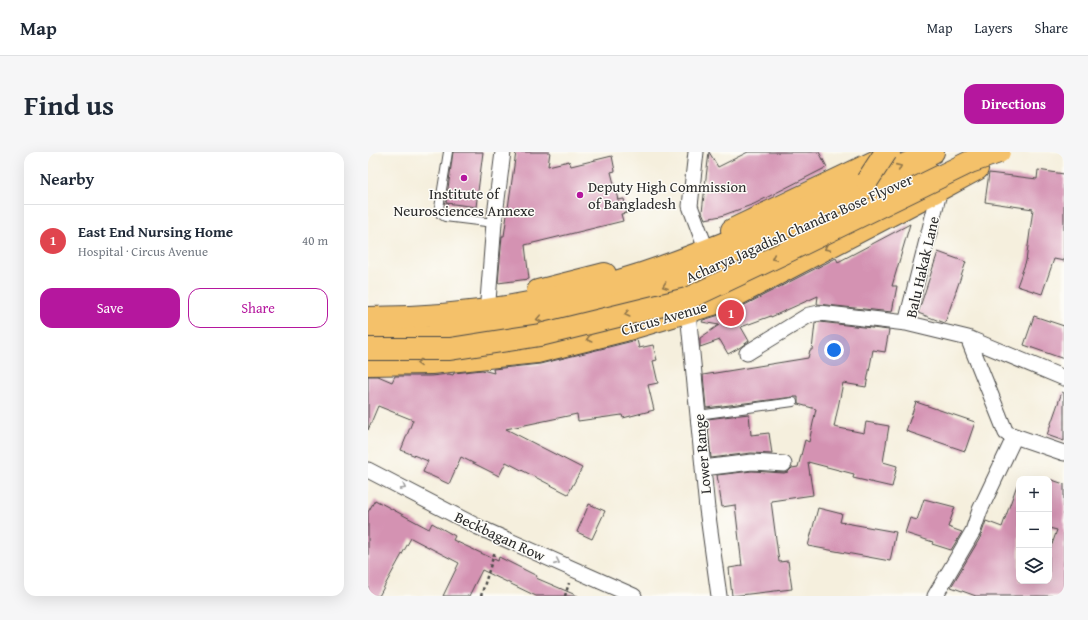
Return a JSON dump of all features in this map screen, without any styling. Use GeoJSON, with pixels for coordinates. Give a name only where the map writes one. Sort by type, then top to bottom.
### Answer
{"type":"FeatureCollection","features":[{"type":"Feature","properties":{"kind":"main road"},"geometry":{"type":"LineString","coordinates":[[867,181],[886,152]]}},
{"type":"Feature","properties":{"kind":"main road"},"geometry":{"type":"LineString","coordinates":[[368,311],[449,307],[488,301],[610,273],[662,256],[732,230],[896,152]]}},
{"type":"Feature","properties":{"kind":"main road","name":"Acharya Jagadish Chandra Bose Flyover"},"geometry":{"type":"LineString","coordinates":[[368,318],[437,315],[511,306],[578,292],[641,274],[733,240],[933,152]]}},
{"type":"Feature","properties":{"kind":"main road","name":"Acharya Jagadish Chandra Bose Flyover"},"geometry":{"type":"LineString","coordinates":[[368,338],[430,337],[477,331],[594,307],[662,288],[776,241],[968,152]]}},
{"type":"Feature","properties":{"kind":"main road","name":"Circus Avenue"},"geometry":{"type":"LineString","coordinates":[[368,364],[431,363],[537,352],[625,330],[727,300],[940,190],[985,164],[994,152]]}},
{"type":"Feature","properties":{"kind":"main road"},"geometry":{"type":"LineString","coordinates":[[368,349],[450,349],[540,335],[687,299],[783,254],[970,162],[999,152]]}},
{"type":"Feature","properties":{"kind":"street"},"geometry":{"type":"LineString","coordinates":[[488,301],[494,223],[503,152]]}},
{"type":"Feature","properties":{"kind":"street"},"geometry":{"type":"LineString","coordinates":[[696,152],[690,206],[703,241]]}},
{"type":"Feature","properties":{"kind":"street","name":"Balu Hakak Lane"},"geometry":{"type":"LineString","coordinates":[[940,190],[906,324],[968,338],[1064,378]]}},
{"type":"Feature","properties":{"kind":"street","name":"Lower Range"},"geometry":{"type":"LineString","coordinates":[[688,312],[707,509],[719,596]]}},
{"type":"Feature","properties":{"kind":"street"},"geometry":{"type":"LineString","coordinates":[[747,353],[809,315],[820,313],[906,324]]}},
{"type":"Feature","properties":{"kind":"street"},"geometry":{"type":"LineString","coordinates":[[968,338],[1006,433],[1064,453]]}},
{"type":"Feature","properties":{"kind":"street"},"geometry":{"type":"LineString","coordinates":[[935,596],[973,532],[980,510],[1015,436]]}},
{"type":"Feature","properties":{"kind":"street"},"geometry":{"type":"LineString","coordinates":[[703,468],[752,462],[784,464]]}},
{"type":"Feature","properties":{"kind":"street","name":"Beckbagan Row"},"geometry":{"type":"LineString","coordinates":[[368,470],[499,537],[634,596]]}},
{"type":"Feature","properties":{"kind":"lane"},"geometry":{"type":"LineString","coordinates":[[448,152],[439,208],[440,214],[445,217],[494,223]]}},
{"type":"Feature","properties":{"kind":"lane"},"geometry":{"type":"LineString","coordinates":[[698,415],[793,402]]}},
{"type":"Feature","properties":{"kind":"path"},"geometry":{"type":"LineString","coordinates":[[481,596],[499,537]]}},
{"type":"Feature","properties":{"kind":"building","name":"Institute of Neurosciences Annexe"},"geometry":{"type":"Polygon","coordinates":[[[453,152],[483,152],[476,207],[446,203],[453,152]]]}},
{"type":"Feature","properties":{"kind":"building"},"geometry":{"type":"Polygon","coordinates":[[[516,152],[550,152],[548,166],[569,161],[571,166],[612,156],[615,171],[611,172],[618,200],[624,199],[627,213],[621,214],[623,221],[525,245],[529,279],[498,283],[502,236],[504,236],[516,152]]]}},
{"type":"Feature","properties":{"kind":"building"},"geometry":{"type":"Polygon","coordinates":[[[709,152],[718,167],[748,152],[819,152],[827,167],[754,204],[721,216],[705,219],[702,212],[709,152]]]}},
{"type":"Feature","properties":{"kind":"building"},"geometry":{"type":"Polygon","coordinates":[[[1038,170],[1064,174],[1064,261],[1054,259],[1042,294],[1017,286],[1026,261],[1033,209],[985,202],[989,173],[1037,179],[1038,170]]]}},
{"type":"Feature","properties":{"kind":"building"},"geometry":{"type":"Polygon","coordinates":[[[910,224],[892,286],[897,286],[892,312],[817,304],[818,296],[771,317],[741,327],[749,341],[728,354],[720,340],[700,347],[700,338],[719,325],[702,322],[703,320],[733,311],[836,258],[838,262],[910,224]]]}},
{"type":"Feature","properties":{"kind":"building"},"geometry":{"type":"Polygon","coordinates":[[[938,252],[966,262],[945,323],[918,313],[938,252]]]}},
{"type":"Feature","properties":{"kind":"building"},"geometry":{"type":"Polygon","coordinates":[[[1034,316],[1064,326],[1064,359],[1024,345],[1034,316]]]}},
{"type":"Feature","properties":{"kind":"building"},"geometry":{"type":"Polygon","coordinates":[[[820,322],[889,330],[885,352],[873,350],[866,387],[843,383],[834,427],[864,433],[866,422],[889,426],[883,462],[897,466],[892,487],[853,478],[854,474],[808,462],[813,495],[771,501],[779,562],[788,561],[792,589],[732,596],[729,568],[742,566],[735,505],[722,507],[717,475],[752,471],[784,473],[788,472],[792,468],[798,467],[805,440],[809,442],[816,409],[798,404],[798,397],[706,408],[703,375],[808,358],[810,350],[812,350],[815,323],[820,322]]]}},
{"type":"Feature","properties":{"kind":"building"},"geometry":{"type":"Polygon","coordinates":[[[637,340],[639,348],[653,345],[657,360],[653,361],[658,383],[648,385],[654,410],[623,418],[622,415],[578,421],[577,414],[506,429],[582,468],[568,494],[506,462],[499,476],[461,457],[449,484],[423,472],[428,461],[401,450],[413,420],[378,406],[368,430],[368,376],[378,376],[392,382],[395,376],[453,375],[454,373],[482,370],[494,373],[493,369],[540,364],[637,340]]]}},
{"type":"Feature","properties":{"kind":"building"},"geometry":{"type":"Polygon","coordinates":[[[1062,392],[1064,393],[1064,441],[1047,435],[1062,392]]]}},
{"type":"Feature","properties":{"kind":"building"},"geometry":{"type":"Polygon","coordinates":[[[916,402],[975,422],[965,451],[906,431],[916,402]]]}},
{"type":"Feature","properties":{"kind":"building"},"geometry":{"type":"Polygon","coordinates":[[[749,414],[751,435],[769,433],[772,454],[751,453],[711,458],[707,419],[749,414]]]}},
{"type":"Feature","properties":{"kind":"building"},"geometry":{"type":"Polygon","coordinates":[[[1052,480],[1064,484],[1064,590],[1062,596],[976,596],[951,587],[980,538],[986,521],[1002,527],[1016,488],[1016,584],[1052,584],[1052,544],[1057,530],[1052,529],[1052,480]]]}},
{"type":"Feature","properties":{"kind":"building"},"geometry":{"type":"Polygon","coordinates":[[[924,499],[955,507],[948,527],[962,532],[951,550],[932,544],[933,542],[905,533],[910,518],[917,520],[924,499]]]}},
{"type":"Feature","properties":{"kind":"building"},"geometry":{"type":"Polygon","coordinates":[[[375,500],[429,529],[432,523],[455,536],[453,540],[498,561],[499,557],[537,576],[536,578],[578,596],[536,596],[482,570],[469,596],[443,596],[459,563],[411,538],[379,596],[368,596],[368,512],[375,500]]]}},
{"type":"Feature","properties":{"kind":"building"},"geometry":{"type":"Polygon","coordinates":[[[589,504],[605,511],[592,539],[577,532],[589,504]]]}},
{"type":"Feature","properties":{"kind":"building"},"geometry":{"type":"Polygon","coordinates":[[[818,508],[842,514],[840,522],[896,532],[890,561],[808,546],[818,508]]]}},
{"type":"Feature","properties":{"kind":"place","name":"Institute of Neurosciences Annexe"},"geometry":{"type":"Point","coordinates":[464,178]}},
{"type":"Feature","properties":{"kind":"place","name":"Deputy High Commission of Bangladesh"},"geometry":{"type":"Point","coordinates":[580,195]}},
{"type":"Feature","properties":{"kind":"place","name":"East End Nursing Home"},"geometry":{"type":"Point","coordinates":[731,313]}}]}
